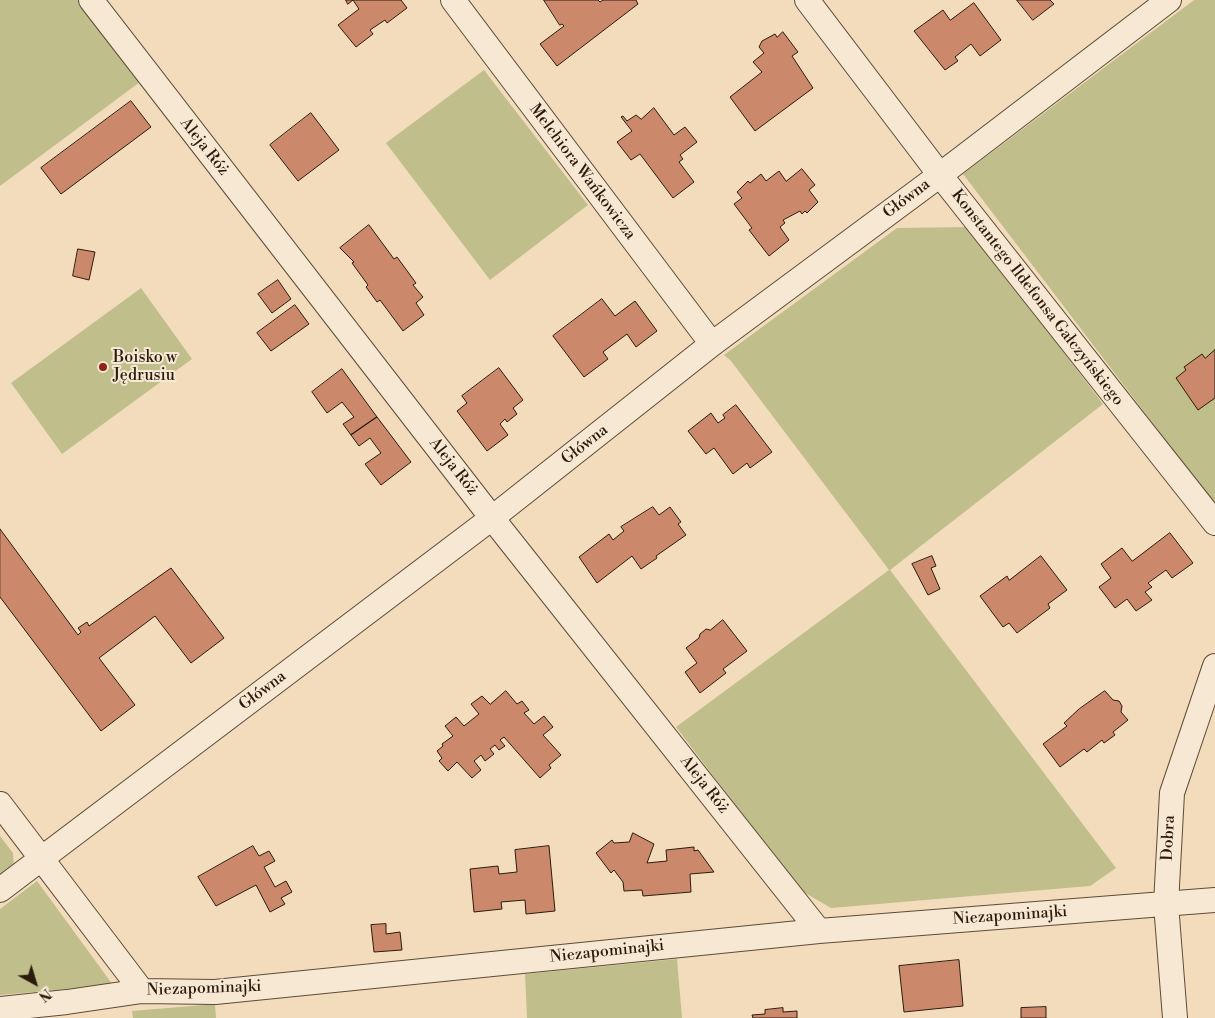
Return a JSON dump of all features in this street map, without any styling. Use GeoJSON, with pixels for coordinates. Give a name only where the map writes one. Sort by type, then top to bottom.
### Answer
{"type":"FeatureCollection","features":[{"type":"Feature","properties":{"kind":"street","name":"Aleja Róż"},"geometry":{"type":"LineString","coordinates":[[91,0],[492,518],[819,931]]}},
{"type":"Feature","properties":{"kind":"street","name":"Melchiora Wańkowicza"},"geometry":{"type":"LineString","coordinates":[[453,0],[712,344]]}},
{"type":"Feature","properties":{"kind":"street","name":"Konstantego Ildefonsa Gałczyńskiego"},"geometry":{"type":"LineString","coordinates":[[806,0],[940,175],[1215,523]]}},
{"type":"Feature","properties":{"kind":"street","name":"Główna"},"geometry":{"type":"LineString","coordinates":[[0,890],[492,518],[712,344],[940,175],[1169,0]]}},
{"type":"Feature","properties":{"kind":"street","name":"Dobra"},"geometry":{"type":"LineString","coordinates":[[1175,1018],[1166,904],[1172,793],[1215,666]]}},
{"type":"Feature","properties":{"kind":"street"},"geometry":{"type":"LineString","coordinates":[[0,804],[142,991]]}},
{"type":"Feature","properties":{"kind":"street","name":"Niezapominajki"},"geometry":{"type":"LineString","coordinates":[[0,1009],[142,991],[215,992],[819,931],[1215,900]]}},
{"type":"Feature","properties":{"kind":"shaded area"},"geometry":{"type":"Polygon","coordinates":[[[0,0],[79,0],[140,82],[0,186],[0,0]]]}},
{"type":"Feature","properties":{"kind":"shaded area"},"geometry":{"type":"Polygon","coordinates":[[[1194,0],[1215,0],[1215,505],[963,174],[1194,0]]]}},
{"type":"Feature","properties":{"kind":"shaded area"},"geometry":{"type":"Polygon","coordinates":[[[484,70],[588,205],[490,280],[386,143],[484,70]]]}},
{"type":"Feature","properties":{"kind":"shaded area"},"geometry":{"type":"Polygon","coordinates":[[[969,227],[1103,404],[890,570],[1116,868],[1090,886],[831,908],[800,890],[676,727],[889,570],[731,361],[724,355],[897,228],[969,227]]]}},
{"type":"Feature","properties":{"kind":"shaded area"},"geometry":{"type":"Polygon","coordinates":[[[141,288],[192,359],[62,454],[11,383],[141,288]]]}},
{"type":"Feature","properties":{"kind":"shaded area"},"geometry":{"type":"Polygon","coordinates":[[[0,836],[13,853],[14,868],[0,879],[0,836]]]}},
{"type":"Feature","properties":{"kind":"shaded area"},"geometry":{"type":"Polygon","coordinates":[[[37,881],[113,985],[0,995],[0,909],[37,881]]]}},
{"type":"Feature","properties":{"kind":"shaded area"},"geometry":{"type":"Polygon","coordinates":[[[677,959],[682,1018],[527,1018],[525,974],[677,959]]]}},
{"type":"Feature","properties":{"kind":"shaded area"},"geometry":{"type":"Polygon","coordinates":[[[215,1004],[216,1018],[133,1018],[132,1011],[215,1004]]]}},
{"type":"Feature","properties":{"kind":"building"},"geometry":{"type":"Polygon","coordinates":[[[353,0],[401,0],[407,8],[387,23],[385,20],[370,30],[373,34],[356,47],[338,25],[359,9],[353,0]]]}},
{"type":"Feature","properties":{"kind":"building"},"geometry":{"type":"Polygon","coordinates":[[[544,0],[598,0],[600,2],[603,0],[636,0],[638,4],[557,66],[540,44],[564,26],[560,25],[544,0]]]}},
{"type":"Feature","properties":{"kind":"building"},"geometry":{"type":"Polygon","coordinates":[[[1017,0],[1050,0],[1054,4],[1033,20],[1017,0]]]}},
{"type":"Feature","properties":{"kind":"building"},"geometry":{"type":"Polygon","coordinates":[[[974,3],[1001,40],[980,56],[971,44],[955,57],[958,61],[945,70],[914,31],[943,10],[950,20],[974,3]]]}},
{"type":"Feature","properties":{"kind":"building"},"geometry":{"type":"Polygon","coordinates":[[[783,32],[798,52],[792,56],[813,88],[755,131],[730,97],[762,72],[753,62],[764,53],[759,47],[762,41],[775,34],[777,37],[783,32]]]}},
{"type":"Feature","properties":{"kind":"building"},"geometry":{"type":"Polygon","coordinates":[[[131,101],[151,127],[61,194],[41,168],[131,101]]]}},
{"type":"Feature","properties":{"kind":"building"},"geometry":{"type":"Polygon","coordinates":[[[654,108],[674,135],[685,127],[697,142],[680,155],[683,159],[679,162],[694,182],[673,198],[640,154],[631,160],[617,142],[632,131],[621,117],[623,116],[627,121],[636,115],[641,119],[654,108]]]}},
{"type":"Feature","properties":{"kind":"building"},"geometry":{"type":"Polygon","coordinates":[[[311,113],[339,150],[298,181],[270,145],[311,113]]]}},
{"type":"Feature","properties":{"kind":"building"},"geometry":{"type":"Polygon","coordinates":[[[802,169],[815,185],[809,190],[818,202],[807,213],[805,211],[802,214],[800,211],[783,220],[785,223],[780,227],[789,240],[769,256],[749,230],[752,228],[734,204],[742,198],[737,192],[748,181],[750,183],[761,174],[766,181],[779,171],[786,181],[802,169]]]}},
{"type":"Feature","properties":{"kind":"building"},"geometry":{"type":"Polygon","coordinates":[[[369,225],[394,259],[397,257],[416,283],[413,285],[423,297],[416,303],[424,315],[403,331],[380,300],[377,302],[366,287],[368,285],[352,263],[354,262],[340,248],[369,225]]]}},
{"type":"Feature","properties":{"kind":"building"},"geometry":{"type":"Polygon","coordinates":[[[78,249],[95,252],[89,280],[73,276],[78,249]]]}},
{"type":"Feature","properties":{"kind":"building"},"geometry":{"type":"Polygon","coordinates":[[[278,280],[291,299],[272,313],[258,294],[278,280]]]}},
{"type":"Feature","properties":{"kind":"building"},"geometry":{"type":"Polygon","coordinates":[[[602,299],[615,316],[635,301],[657,331],[636,347],[627,334],[603,352],[608,359],[584,377],[553,336],[602,299]]]}},
{"type":"Feature","properties":{"kind":"building"},"geometry":{"type":"Polygon","coordinates":[[[295,305],[309,324],[271,351],[257,333],[295,305]]]}},
{"type":"Feature","properties":{"kind":"building"},"geometry":{"type":"Polygon","coordinates":[[[1215,350],[1215,398],[1198,410],[1176,378],[1186,370],[1184,367],[1202,354],[1205,358],[1215,350]]]}},
{"type":"Feature","properties":{"kind":"building"},"geometry":{"type":"Polygon","coordinates":[[[499,368],[523,400],[513,408],[517,414],[507,422],[505,419],[500,424],[508,435],[487,451],[457,411],[467,403],[462,396],[499,368]]]}},
{"type":"Feature","properties":{"kind":"building"},"geometry":{"type":"Polygon","coordinates":[[[342,369],[377,417],[351,435],[343,424],[354,417],[342,402],[327,413],[312,392],[342,369]]]}},
{"type":"Feature","properties":{"kind":"building"},"geometry":{"type":"Polygon","coordinates":[[[736,405],[772,452],[750,468],[747,463],[733,474],[714,448],[706,454],[688,431],[711,413],[718,423],[725,418],[723,415],[736,405]]]}},
{"type":"Feature","properties":{"kind":"building"},"geometry":{"type":"Polygon","coordinates":[[[377,417],[411,462],[381,485],[365,464],[381,453],[370,438],[359,446],[351,435],[377,417]]]}},
{"type":"Feature","properties":{"kind":"building"},"geometry":{"type":"Polygon","coordinates":[[[653,507],[659,515],[670,507],[681,522],[678,524],[686,535],[641,569],[632,556],[597,583],[579,557],[609,534],[613,540],[624,531],[621,527],[653,507]]]}},
{"type":"Feature","properties":{"kind":"building"},"geometry":{"type":"Polygon","coordinates":[[[0,529],[78,635],[81,632],[78,628],[87,622],[89,626],[171,568],[224,638],[191,663],[155,616],[99,658],[135,705],[101,731],[0,597],[0,529]]]}},
{"type":"Feature","properties":{"kind":"building"},"geometry":{"type":"Polygon","coordinates":[[[1170,533],[1193,563],[1172,578],[1166,570],[1148,583],[1152,587],[1145,592],[1152,600],[1136,611],[1127,599],[1115,608],[1099,587],[1111,578],[1101,564],[1122,548],[1132,561],[1170,533]]]}},
{"type":"Feature","properties":{"kind":"building"},"geometry":{"type":"Polygon","coordinates":[[[932,556],[936,566],[931,568],[940,589],[928,595],[912,564],[932,556]]]}},
{"type":"Feature","properties":{"kind":"building"},"geometry":{"type":"Polygon","coordinates":[[[1041,556],[1067,590],[1048,604],[1050,608],[1017,633],[1009,623],[1003,627],[980,596],[1007,576],[1009,580],[1041,556]]]}},
{"type":"Feature","properties":{"kind":"building"},"geometry":{"type":"Polygon","coordinates":[[[723,620],[747,651],[723,669],[726,673],[700,693],[685,672],[697,663],[686,648],[699,638],[700,634],[706,629],[710,630],[723,620]]]}},
{"type":"Feature","properties":{"kind":"building"},"geometry":{"type":"Polygon","coordinates":[[[506,691],[517,704],[522,701],[529,710],[524,713],[534,724],[544,716],[553,727],[543,735],[561,755],[549,765],[551,768],[540,778],[504,737],[500,740],[505,746],[499,750],[495,745],[490,749],[494,754],[485,761],[481,755],[474,761],[481,770],[472,778],[457,762],[448,771],[439,761],[442,758],[437,751],[443,746],[442,744],[453,736],[445,726],[456,717],[464,726],[479,714],[471,704],[482,696],[490,704],[506,691]]]}},
{"type":"Feature","properties":{"kind":"building"},"geometry":{"type":"Polygon","coordinates":[[[1105,691],[1113,700],[1119,701],[1122,706],[1121,712],[1128,720],[1113,732],[1115,735],[1104,743],[1102,740],[1087,752],[1084,749],[1060,767],[1043,744],[1067,726],[1064,723],[1079,709],[1105,691]]]}},
{"type":"Feature","properties":{"kind":"building"},"geometry":{"type":"Polygon","coordinates":[[[633,833],[654,844],[647,863],[667,861],[666,850],[694,847],[694,851],[698,850],[714,872],[690,874],[691,892],[643,896],[642,890],[624,891],[623,882],[614,870],[611,873],[596,853],[612,840],[614,843],[629,842],[633,833]]]}},
{"type":"Feature","properties":{"kind":"building"},"geometry":{"type":"Polygon","coordinates":[[[253,846],[259,856],[269,851],[275,861],[264,867],[275,887],[286,881],[292,892],[281,898],[285,904],[270,912],[256,885],[216,906],[198,877],[253,846]]]}},
{"type":"Feature","properties":{"kind":"building"},"geometry":{"type":"Polygon","coordinates":[[[549,846],[555,911],[526,914],[525,900],[501,902],[502,909],[474,912],[470,869],[498,866],[499,874],[517,872],[515,850],[549,846]]]}},
{"type":"Feature","properties":{"kind":"building"},"geometry":{"type":"Polygon","coordinates":[[[386,924],[386,934],[400,932],[402,950],[374,952],[371,925],[386,924]]]}},
{"type":"Feature","properties":{"kind":"building"},"geometry":{"type":"Polygon","coordinates":[[[959,960],[963,1006],[904,1012],[899,966],[959,960]]]}},
{"type":"Feature","properties":{"kind":"building"},"geometry":{"type":"Polygon","coordinates":[[[1046,1007],[1046,1018],[1021,1018],[1021,1008],[1046,1007]]]}},
{"type":"Feature","properties":{"kind":"building"},"geometry":{"type":"Polygon","coordinates":[[[783,1008],[783,1012],[797,1011],[797,1018],[753,1018],[752,1015],[765,1014],[765,1010],[783,1008]]]}},
{"type":"Feature","properties":{"kind":"place","name":"Boisko w Jędrusiu"},"geometry":{"type":"Point","coordinates":[103,367]}}]}
